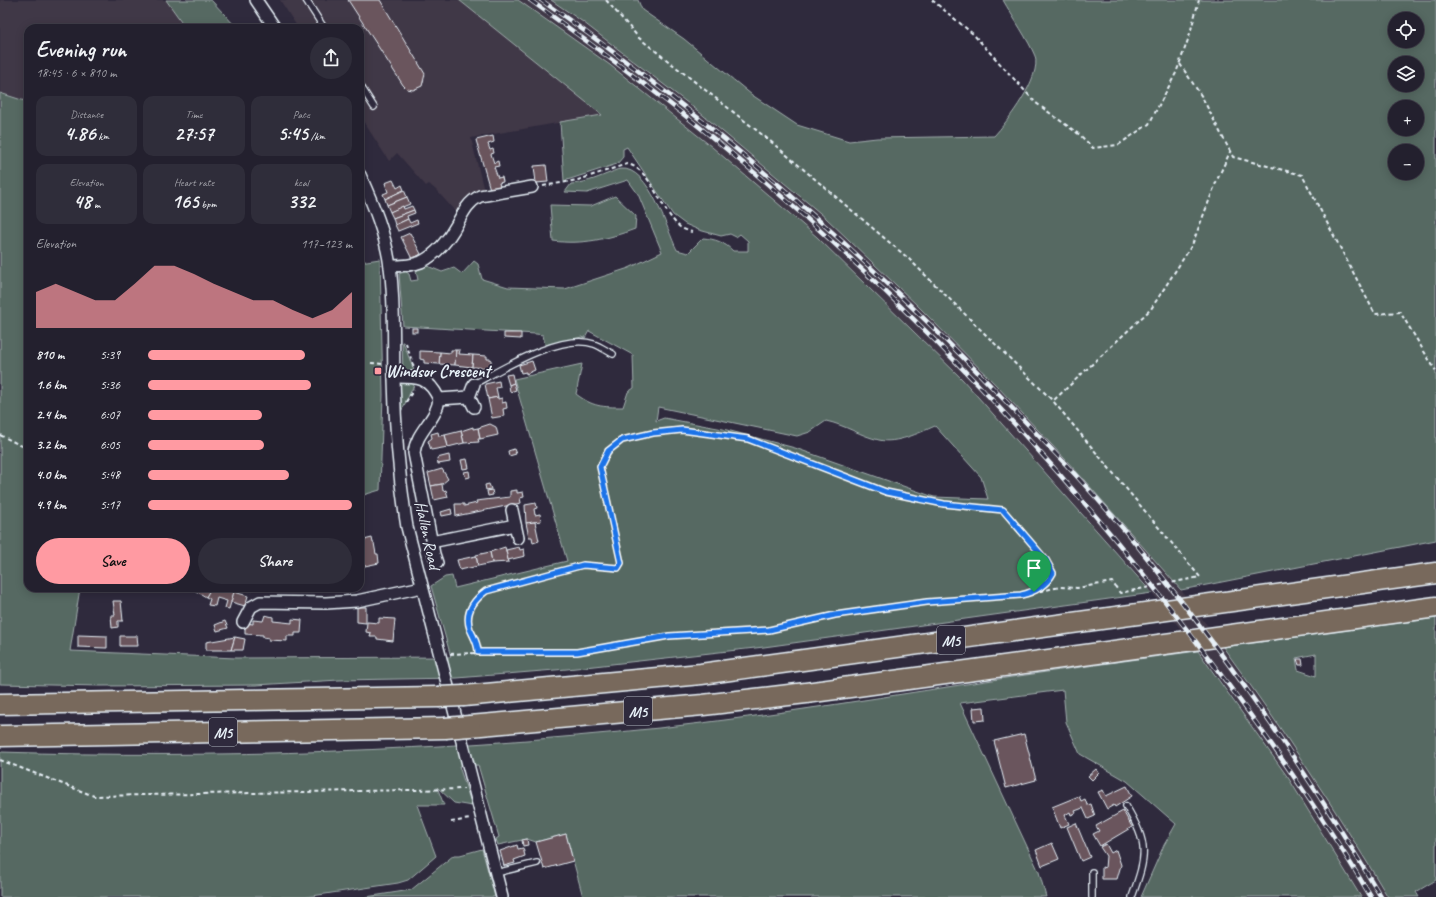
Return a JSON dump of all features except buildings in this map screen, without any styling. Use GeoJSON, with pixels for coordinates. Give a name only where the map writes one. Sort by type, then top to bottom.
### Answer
{"type":"FeatureCollection","features":[{"type":"Feature","properties":{"kind":"highway","name":"M5"},"geometry":{"type":"LineString","coordinates":[[0,704],[464,696],[701,674],[1436,573]]}},
{"type":"Feature","properties":{"kind":"highway","name":"M5"},"geometry":{"type":"LineString","coordinates":[[0,736],[445,728],[470,726],[806,693],[1436,607]]}},
{"type":"Feature","properties":{"kind":"street"},"geometry":{"type":"LineString","coordinates":[[256,0],[271,24]]}},
{"type":"Feature","properties":{"kind":"street","name":"Hallen Road"},"geometry":{"type":"LineString","coordinates":[[364,185],[384,237],[390,266],[395,330],[394,377],[398,470],[407,527],[502,897]]}},
{"type":"Feature","properties":{"kind":"street"},"geometry":{"type":"LineString","coordinates":[[390,266],[421,262],[430,256],[451,235],[468,205],[480,196],[532,188]]}},
{"type":"Feature","properties":{"kind":"street"},"geometry":{"type":"LineString","coordinates":[[394,377],[406,377],[428,381],[439,399],[436,412],[417,438],[414,453],[431,542],[437,563]]}},
{"type":"Feature","properties":{"kind":"street"},"geometry":{"type":"LineString","coordinates":[[439,399],[471,402],[474,384]]}},
{"type":"Feature","properties":{"kind":"street"},"geometry":{"type":"LineString","coordinates":[[512,510],[518,538]]}},
{"type":"Feature","properties":{"kind":"street"},"geometry":{"type":"LineString","coordinates":[[431,542],[515,525]]}},
{"type":"Feature","properties":{"kind":"street"},"geometry":{"type":"LineString","coordinates":[[243,622],[250,608],[260,602],[326,603],[357,601],[422,587]]}},
{"type":"Feature","properties":{"kind":"lane"},"geometry":{"type":"LineString","coordinates":[[306,0],[321,24]]}},
{"type":"Feature","properties":{"kind":"lane"},"geometry":{"type":"LineString","coordinates":[[364,91],[374,107]]}},
{"type":"Feature","properties":{"kind":"lane"},"geometry":{"type":"LineString","coordinates":[[474,384],[536,351],[555,346],[581,342],[594,344],[613,354]]}},
{"type":"Feature","properties":{"kind":"lane"},"geometry":{"type":"LineString","coordinates":[[1126,806],[1137,825],[1144,848],[1142,869],[1132,897]]}},
{"type":"Feature","properties":{"kind":"lane"},"geometry":{"type":"LineString","coordinates":[[496,873],[537,862]]}},
{"type":"Feature","properties":{"kind":"lane"},"geometry":{"type":"LineString","coordinates":[[1092,872],[1092,897]]}},
{"type":"Feature","properties":{"kind":"path"},"geometry":{"type":"LineString","coordinates":[[439,655],[478,652],[577,652],[669,636],[769,630],[835,615],[920,603],[1021,595],[1060,587],[1077,588],[1112,582],[1120,593],[1200,577],[1053,401],[909,259],[769,140],[639,38],[606,0]]}},
{"type":"Feature","properties":{"kind":"path"},"geometry":{"type":"LineString","coordinates":[[932,0],[973,34],[1036,103],[1080,135],[1093,148],[1118,145],[1149,124],[1165,97],[1180,64],[1190,37],[1199,0]]}},
{"type":"Feature","properties":{"kind":"path"},"geometry":{"type":"LineString","coordinates":[[1180,64],[1202,97],[1233,157],[1302,175],[1374,314],[1400,312],[1436,371]]}},
{"type":"Feature","properties":{"kind":"path"},"geometry":{"type":"LineString","coordinates":[[1053,401],[1151,309],[1192,246],[1217,180],[1230,152]]}},
{"type":"Feature","properties":{"kind":"path"},"geometry":{"type":"LineString","coordinates":[[532,188],[578,180],[628,164],[635,165],[642,171],[669,214],[680,227],[692,232]]}},
{"type":"Feature","properties":{"kind":"path"},"geometry":{"type":"LineString","coordinates":[[478,652],[478,642],[470,628],[469,610],[476,599],[486,591],[583,565],[618,568],[621,563],[600,467],[608,451],[622,440],[653,433],[682,430],[748,439],[886,492],[944,504],[1003,510],[1046,560],[1053,573],[1049,580],[1034,592]]}},
{"type":"Feature","properties":{"kind":"path"},"geometry":{"type":"LineString","coordinates":[[0,435],[24,447]]}},
{"type":"Feature","properties":{"kind":"path"},"geometry":{"type":"LineString","coordinates":[[0,760],[94,796],[474,789]]}},
{"type":"Feature","properties":{"kind":"path"},"geometry":{"type":"LineString","coordinates":[[451,822],[481,816]]}},
{"type":"Feature","properties":{"kind":"shaded area"},"geometry":{"type":"Polygon","coordinates":[[[0,0],[166,0],[183,24],[24,24],[24,101],[0,93],[0,0]]]}},
{"type":"Feature","properties":{"kind":"shaded area"},"geometry":{"type":"Polygon","coordinates":[[[280,0],[459,0],[603,115],[471,138],[484,191],[471,194],[463,200],[456,212],[436,190],[429,184],[426,186],[397,153],[389,161],[364,122],[364,24],[295,24],[280,0]]]}},
{"type":"Feature","properties":{"kind":"shaded area"},"geometry":{"type":"Polygon","coordinates":[[[518,0],[551,0],[583,22],[698,111],[826,218],[920,308],[997,386],[1077,472],[1181,590],[1294,747],[1344,823],[1388,897],[1361,897],[1289,779],[1215,673],[1146,585],[962,379],[817,237],[712,147],[610,65],[518,0]]]}},
{"type":"Feature","properties":{"kind":"green space"},"geometry":{"type":"Polygon","coordinates":[[[166,0],[211,0],[233,24],[183,24],[166,0]]]}},
{"type":"Feature","properties":{"kind":"green space"},"geometry":{"type":"Polygon","coordinates":[[[459,0],[518,0],[610,65],[712,147],[817,237],[962,379],[1152,593],[764,647],[567,669],[457,678],[339,680],[256,685],[101,686],[0,684],[0,93],[24,101],[24,592],[79,592],[70,651],[236,658],[451,657],[431,586],[445,577],[452,576],[455,588],[567,561],[514,379],[582,364],[576,394],[593,404],[609,407],[623,407],[628,392],[634,388],[633,355],[589,331],[585,338],[582,337],[545,345],[543,335],[536,334],[403,326],[399,274],[405,271],[409,274],[411,281],[418,280],[416,271],[425,265],[442,272],[454,268],[462,274],[474,261],[478,264],[482,279],[508,287],[565,289],[629,268],[662,252],[638,194],[628,180],[587,193],[565,192],[571,184],[580,183],[621,169],[631,171],[640,178],[648,188],[656,201],[677,250],[688,253],[703,238],[711,239],[726,245],[733,251],[748,251],[748,241],[740,234],[736,237],[730,234],[721,236],[699,230],[685,224],[673,215],[627,147],[623,149],[623,157],[617,164],[564,181],[560,122],[602,115],[459,0]],[[658,407],[656,421],[664,418],[723,429],[795,448],[934,497],[988,499],[981,477],[935,426],[907,437],[886,441],[866,436],[826,421],[810,432],[797,436],[658,407]]]}},
{"type":"Feature","properties":{"kind":"green space"},"geometry":{"type":"Polygon","coordinates":[[[551,0],[638,0],[642,10],[684,39],[752,95],[797,125],[849,141],[877,138],[994,136],[1007,121],[1022,99],[1029,87],[1036,65],[1035,56],[1025,36],[1003,0],[1436,0],[1436,540],[1181,590],[1077,472],[997,386],[920,308],[826,218],[698,111],[583,22],[551,0]]]}},
{"type":"Feature","properties":{"kind":"green space"},"geometry":{"type":"Polygon","coordinates":[[[615,196],[636,216],[635,229],[615,236],[585,242],[553,241],[550,205],[591,206],[615,196]]]}},
{"type":"Feature","properties":{"kind":"green space"},"geometry":{"type":"Polygon","coordinates":[[[380,259],[383,395],[380,490],[364,495],[364,261],[380,259]]]}},
{"type":"Feature","properties":{"kind":"green space"},"geometry":{"type":"Polygon","coordinates":[[[403,342],[415,373],[403,373],[403,342]]]}},
{"type":"Feature","properties":{"kind":"green space"},"geometry":{"type":"Polygon","coordinates":[[[396,381],[415,383],[398,418],[396,381]]]}},
{"type":"Feature","properties":{"kind":"green space"},"geometry":{"type":"Polygon","coordinates":[[[1436,618],[1436,880],[1416,892],[1419,897],[1388,897],[1308,770],[1223,647],[1436,618]],[[1316,654],[1296,658],[1298,670],[1316,676],[1316,654]]]}},
{"type":"Feature","properties":{"kind":"green space"},"geometry":{"type":"Polygon","coordinates":[[[1198,651],[1289,779],[1361,897],[1141,897],[1164,845],[1176,824],[1127,781],[1080,754],[1066,722],[1063,690],[960,703],[1039,872],[1046,897],[583,897],[566,834],[536,842],[527,839],[498,845],[496,839],[499,837],[478,765],[459,766],[472,806],[454,803],[437,787],[444,805],[417,805],[436,856],[408,880],[398,883],[305,897],[0,897],[0,752],[82,754],[247,754],[412,748],[577,736],[747,717],[1128,660],[1198,651]]]}},
{"type":"Feature","properties":{"kind":"green space"},"geometry":{"type":"Polygon","coordinates":[[[482,849],[495,897],[366,897],[411,890],[454,855],[460,855],[482,849]]]}},
{"type":"Feature","properties":{"kind":"railway"},"geometry":{"type":"LineString","coordinates":[[530,0],[665,100],[743,163],[864,271],[922,327],[978,385],[1033,444],[1086,505],[1138,567],[1188,631],[1236,695],[1306,794],[1371,897]]}},
{"type":"Feature","properties":{"kind":"railway"},"geometry":{"type":"LineString","coordinates":[[541,0],[667,93],[729,143],[847,246],[960,355],[1066,465],[1100,502],[1148,559],[1211,640],[1300,766],[1328,809],[1381,897]]}},
{"type":"Feature","properties":{"kind":"place","name":"Windsor Crescent"},"geometry":{"type":"Point","coordinates":[378,371]}},
{"type":"Feature","properties":{"kind":"route"},"geometry":{"type":"LineString","coordinates":[[682,430],[748,439],[886,492],[944,504],[1003,510],[1046,560],[1053,573],[1049,580],[1034,592],[1021,595],[927,602],[835,615],[769,630],[669,636],[577,652],[478,652],[478,642],[470,628],[469,610],[476,599],[486,591],[583,565],[618,568],[621,563],[600,467],[608,451],[622,440],[653,433],[682,430]]}}]}
